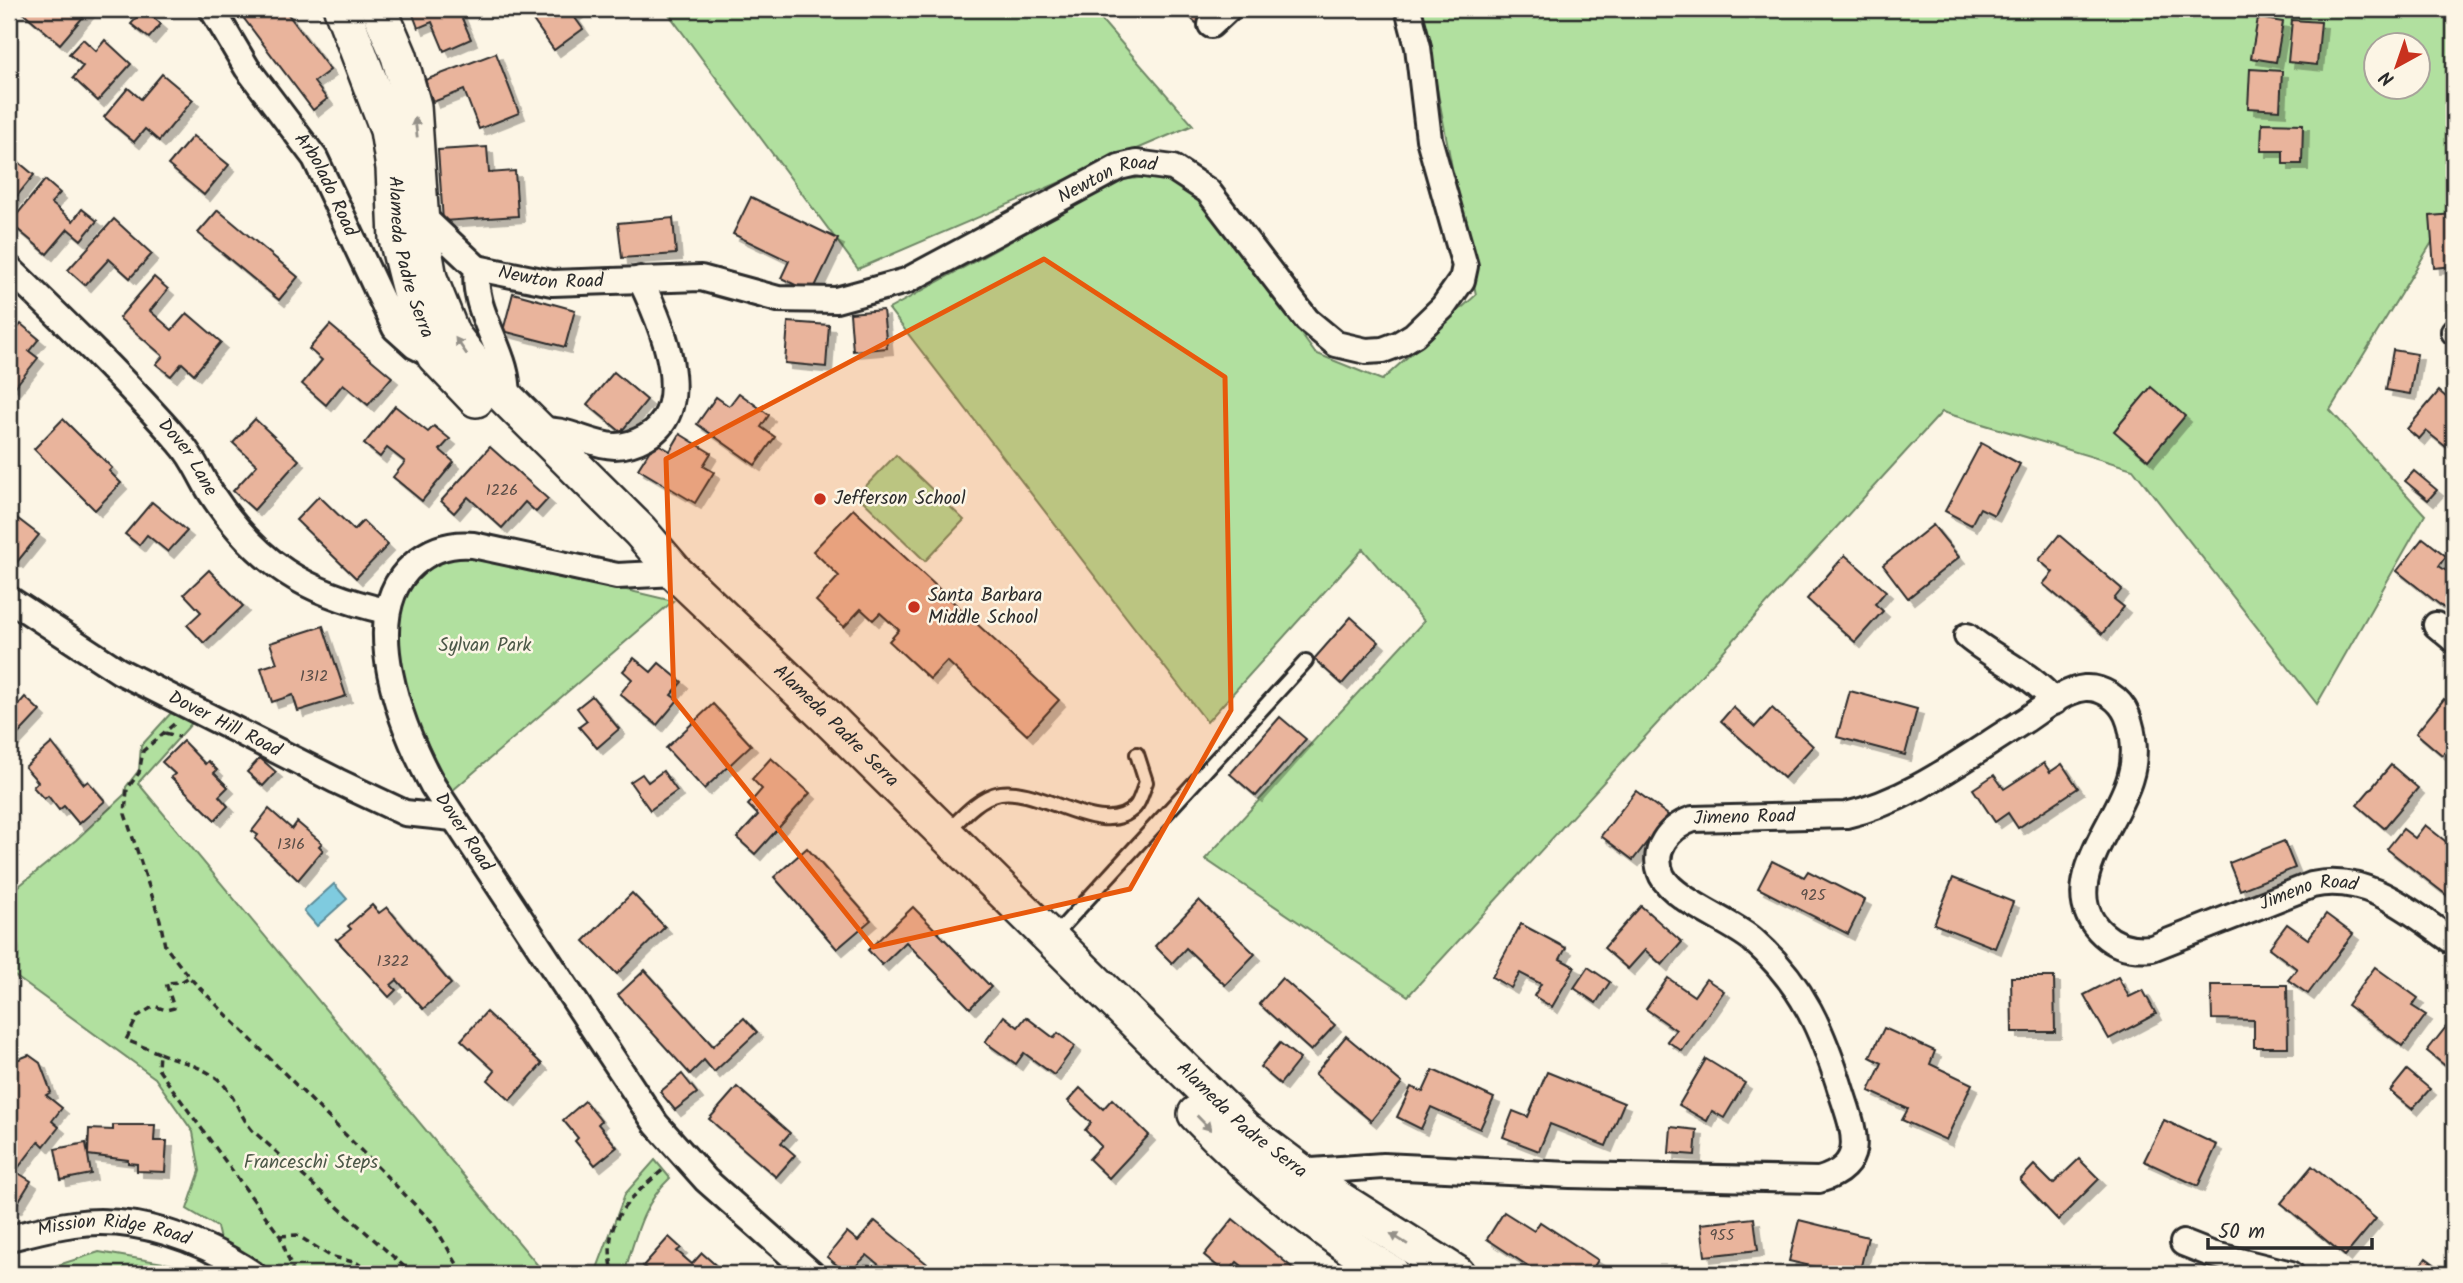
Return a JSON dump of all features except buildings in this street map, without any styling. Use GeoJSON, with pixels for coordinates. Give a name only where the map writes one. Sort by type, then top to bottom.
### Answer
{"type":"FeatureCollection","features":[{"type":"Feature","properties":{"kind":"street","name":"Arbolado Road"},"geometry":{"type":"LineString","coordinates":[[212,9],[247,68],[316,158],[395,328],[415,346],[435,356]]}},
{"type":"Feature","properties":{"kind":"street","name":"Alameda Padre Serra"},"geometry":{"type":"LineString","coordinates":[[342,9],[385,120],[394,168],[401,262],[435,356],[636,551],[676,573]]}},
{"type":"Feature","properties":{"kind":"street","name":"Alameda Padre Serra"},"geometry":{"type":"LineString","coordinates":[[379,9],[404,71],[413,106],[426,268],[442,314],[474,365],[536,431],[640,531],[676,573],[1244,1129],[1298,1172],[1457,1274]]}},
{"type":"Feature","properties":{"kind":"street","name":"Newton Road"},"geometry":{"type":"LineString","coordinates":[[421,215],[477,268],[552,283],[701,278],[778,299],[835,300],[906,281],[1119,167],[1154,163],[1173,168],[1208,191],[1320,332],[1351,349],[1383,350],[1399,344],[1430,322],[1454,293],[1465,266],[1429,139],[1418,47],[1408,9]]}},
{"type":"Feature","properties":{"kind":"street","name":"Dover Lane"},"geometry":{"type":"LineString","coordinates":[[9,268],[179,442],[232,523],[266,559],[295,579],[328,596],[386,611]]}},
{"type":"Feature","properties":{"kind":"street","name":"Newton Road"},"geometry":{"type":"LineString","coordinates":[[477,268],[477,293],[508,382],[507,401]]}},
{"type":"Feature","properties":{"kind":"street"},"geometry":{"type":"LineString","coordinates":[[536,431],[555,429],[605,444],[625,445],[650,434],[666,420],[674,398],[671,369],[650,300],[640,279]]}},
{"type":"Feature","properties":{"kind":"street","name":"Dover Road"},"geometry":{"type":"LineString","coordinates":[[676,573],[617,576],[473,545],[451,545],[429,553],[410,568],[395,587],[386,611],[387,654],[418,758],[453,818],[656,1124],[680,1153],[812,1274]]}},
{"type":"Feature","properties":{"kind":"street","name":"Dover Hill Road"},"geometry":{"type":"LineString","coordinates":[[9,599],[120,671],[337,781],[405,813],[453,818]]}},
{"type":"Feature","properties":{"kind":"street"},"geometry":{"type":"LineString","coordinates":[[1967,636],[1987,653],[2031,679],[2054,702]]}},
{"type":"Feature","properties":{"kind":"street","name":"Jimeno Road"},"geometry":{"type":"LineString","coordinates":[[1298,1172],[1383,1166],[1570,1175],[1819,1180],[1839,1171],[1852,1154],[1855,1132],[1821,1028],[1793,982],[1759,946],[1732,924],[1680,894],[1663,878],[1659,853],[1663,841],[1670,830],[1693,819],[1846,815],[1870,809],[1904,796],[2054,702],[2082,688],[2094,689],[2115,699],[2130,724],[2133,744],[2130,780],[2088,868],[2084,888],[2092,921],[2118,944],[2141,950],[2152,948],[2312,885],[2339,881],[2378,891],[2454,942]]}},
{"type":"Feature","properties":{"kind":"street","name":"Alameda Padre Serra"},"geometry":{"type":"LineString","coordinates":[[1050,940],[1129,1044],[1230,1149],[1308,1218],[1392,1274]]}},
{"type":"Feature","properties":{"kind":"street","name":"Mission Ridge Road"},"geometry":{"type":"LineString","coordinates":[[9,1238],[74,1224],[126,1225],[189,1240],[229,1258],[253,1274]]}},
{"type":"Feature","properties":{"kind":"street"},"geometry":{"type":"LineString","coordinates":[[2183,1243],[2211,1254],[2291,1274]]}},
{"type":"Feature","properties":{"kind":"lane"},"geometry":{"type":"LineString","coordinates":[[1050,940],[1306,661]]}},
{"type":"Feature","properties":{"kind":"lane"},"geometry":{"type":"LineString","coordinates":[[945,834],[976,804],[998,793],[1024,792],[1092,818],[1113,818],[1135,807],[1146,782],[1137,754]]}},
{"type":"Feature","properties":{"kind":"path"},"geometry":{"type":"LineString","coordinates":[[180,737],[166,733],[150,741],[142,753],[139,773],[127,789],[126,817],[160,920],[165,946],[189,977],[432,1222],[463,1274]]}},
{"type":"Feature","properties":{"kind":"path"},"geometry":{"type":"LineString","coordinates":[[189,977],[181,982],[166,983],[174,1008],[166,1010],[154,1006],[138,1016],[126,1040],[216,1077],[224,1085],[240,1116],[252,1130],[408,1270],[420,1274]]}},
{"type":"Feature","properties":{"kind":"path"},"geometry":{"type":"LineString","coordinates":[[159,1053],[159,1069],[280,1236],[294,1274]]}},
{"type":"Feature","properties":{"kind":"path"},"geometry":{"type":"LineString","coordinates":[[596,1274],[613,1272],[608,1254],[609,1243],[622,1210],[680,1153]]}},
{"type":"Feature","properties":{"kind":"path"},"geometry":{"type":"LineString","coordinates":[[280,1236],[297,1235],[330,1256],[357,1263],[373,1274],[408,1270]]}},
{"type":"Feature","properties":{"kind":"highlighted area"},"geometry":{"type":"Polygon","coordinates":[[[1044,259],[1225,377],[1231,710],[1130,889],[873,947],[674,699],[666,459],[1044,259]]]}},
{"type":"Feature","properties":{"kind":"green space"},"geometry":{"type":"Polygon","coordinates":[[[665,9],[1092,9],[1193,125],[858,269],[665,9]]]}},
{"type":"Feature","properties":{"kind":"green space"},"geometry":{"type":"Polygon","coordinates":[[[1422,9],[2454,9],[2454,206],[2330,410],[2425,515],[2317,704],[2133,469],[1942,412],[1408,996],[1205,859],[1424,621],[1363,549],[1207,722],[889,309],[1121,180],[1164,175],[1203,199],[1315,353],[1382,380],[1476,295],[1422,9]]]}},
{"type":"Feature","properties":{"kind":"green space"},"geometry":{"type":"Polygon","coordinates":[[[896,455],[964,520],[925,561],[857,495],[896,455]]]}},
{"type":"Feature","properties":{"kind":"green space","name":"Sylvan Park"},"geometry":{"type":"Polygon","coordinates":[[[466,552],[673,601],[452,791],[425,738],[402,673],[397,640],[398,610],[408,583],[429,561],[466,552]]]}},
{"type":"Feature","properties":{"kind":"green space","name":"Franceschi Steps"},"geometry":{"type":"Polygon","coordinates":[[[171,713],[192,723],[138,783],[545,1274],[271,1274],[220,1240],[217,1227],[187,1209],[200,1171],[193,1132],[155,1078],[12,974],[18,944],[9,894],[76,840],[125,794],[126,787],[139,770],[141,746],[171,713]]]}},
{"type":"Feature","properties":{"kind":"green space"},"geometry":{"type":"Polygon","coordinates":[[[655,1160],[670,1178],[660,1188],[646,1211],[624,1274],[595,1274],[625,1194],[655,1160]]]}},
{"type":"Feature","properties":{"kind":"green space"},"geometry":{"type":"Polygon","coordinates":[[[99,1252],[227,1274],[30,1274],[99,1252]]]}},
{"type":"Feature","properties":{"kind":"water"},"geometry":{"type":"Polygon","coordinates":[[[334,884],[347,899],[317,926],[304,911],[334,884]]]}},
{"type":"Feature","properties":{"kind":"place","name":"Jefferson School"},"geometry":{"type":"Point","coordinates":[820,499]}},
{"type":"Feature","properties":{"kind":"place","name":"Santa Barbara Middle School"},"geometry":{"type":"Point","coordinates":[914,607]}}]}
